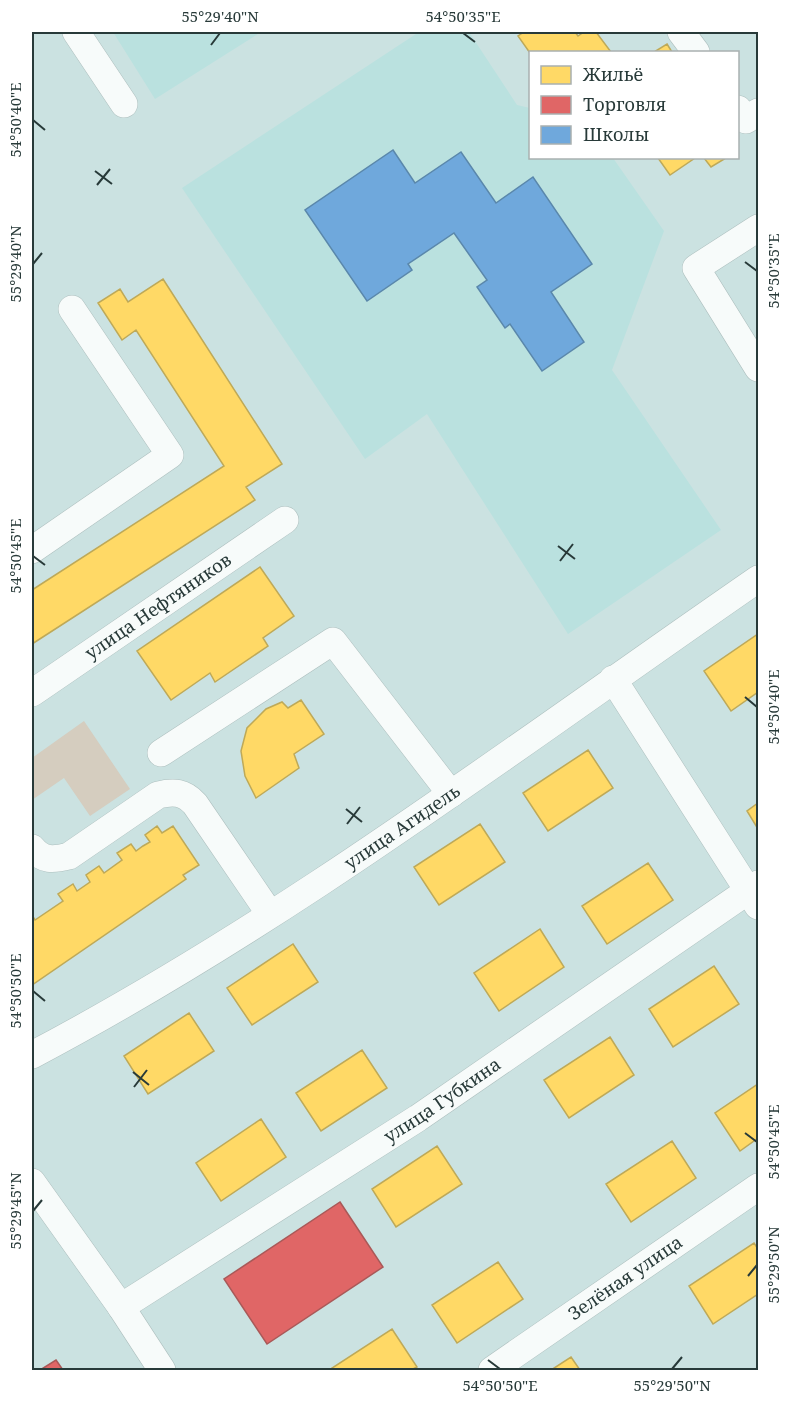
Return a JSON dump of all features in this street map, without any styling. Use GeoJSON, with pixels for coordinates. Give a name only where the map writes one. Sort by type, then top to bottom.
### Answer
{"type":"FeatureCollection","features":[{"type":"Feature","properties":{"kind":"street"},"geometry":{"type":"LineString","coordinates":[[76,32],[124,104]]}},
{"type":"Feature","properties":{"kind":"street"},"geometry":{"type":"LineString","coordinates":[[681,32],[695,51]]}},
{"type":"Feature","properties":{"kind":"street"},"geometry":{"type":"LineString","coordinates":[[739,110],[746,120],[759,112]]}},
{"type":"Feature","properties":{"kind":"street"},"geometry":{"type":"LineString","coordinates":[[759,228],[696,267],[759,368]]}},
{"type":"Feature","properties":{"kind":"street"},"geometry":{"type":"LineString","coordinates":[[32,550],[170,455],[72,309]]}},
{"type":"Feature","properties":{"kind":"street","name":"улица Нефтяников"},"geometry":{"type":"LineString","coordinates":[[32,693],[285,520]]}},
{"type":"Feature","properties":{"kind":"street","name":"улица Агидель"},"geometry":{"type":"LineString","coordinates":[[32,1055],[192,963],[270,914],[451,794],[759,579]]}},
{"type":"Feature","properties":{"kind":"street"},"geometry":{"type":"LineString","coordinates":[[161,753],[333,641],[451,794]]}},
{"type":"Feature","properties":{"kind":"street"},"geometry":{"type":"LineString","coordinates":[[613,679],[755,893]]}},
{"type":"Feature","properties":{"kind":"street"},"geometry":{"type":"LineString","coordinates":[[32,848],[36,854],[53,860],[69,856],[158,795],[170,792],[179,793],[188,797],[195,804],[270,914]]}},
{"type":"Feature","properties":{"kind":"street","name":"улица Губкина"},"geometry":{"type":"LineString","coordinates":[[122,1307],[418,1118],[755,893]]}},
{"type":"Feature","properties":{"kind":"street","name":"Зелёная улица"},"geometry":{"type":"LineString","coordinates":[[492,1371],[759,1187]]}},
{"type":"Feature","properties":{"kind":"street"},"geometry":{"type":"LineString","coordinates":[[34,1190],[122,1307],[162,1371]]}},
{"type":"Feature","properties":{"kind":"shaded area"},"geometry":{"type":"Polygon","coordinates":[[[113,32],[261,32],[155,99],[113,32]]]}},
{"type":"Feature","properties":{"kind":"shaded area"},"geometry":{"type":"Polygon","coordinates":[[[419,32],[469,32],[517,105],[529,108],[529,159],[614,159],[664,231],[612,370],[721,530],[568,634],[427,414],[365,459],[182,188],[419,32]]]}},
{"type":"Feature","properties":{"kind":"shaded area"},"geometry":{"type":"Polygon","coordinates":[[[84,721],[130,789],[90,816],[64,778],[32,800],[32,758],[84,721]]]}},
{"type":"Feature","properties":{"kind":"building: Жильё"},"geometry":{"type":"Polygon","coordinates":[[[524,32],[575,32],[578,36],[584,32],[596,32],[610,51],[529,52],[518,36],[524,32]]]}},
{"type":"Feature","properties":{"kind":"building: Жильё"},"geometry":{"type":"Polygon","coordinates":[[[667,44],[671,51],[656,51],[667,44]]]}},
{"type":"Feature","properties":{"kind":"building: Жильё"},"geometry":{"type":"Polygon","coordinates":[[[659,159],[694,159],[670,175],[659,159]]]}},
{"type":"Feature","properties":{"kind":"building: Жильё"},"geometry":{"type":"Polygon","coordinates":[[[705,159],[724,159],[711,167],[705,159]]]}},
{"type":"Feature","properties":{"kind":"building: Жильё"},"geometry":{"type":"Polygon","coordinates":[[[163,279],[282,464],[246,487],[255,500],[32,644],[32,590],[224,466],[136,330],[122,340],[98,303],[120,289],[128,302],[163,279]]]}},
{"type":"Feature","properties":{"kind":"building: Жильё"},"geometry":{"type":"Polygon","coordinates":[[[260,567],[294,616],[263,638],[268,646],[215,682],[210,673],[171,700],[137,651],[260,567]]]}},
{"type":"Feature","properties":{"kind":"building: Жильё"},"geometry":{"type":"Polygon","coordinates":[[[758,634],[758,692],[731,711],[704,671],[758,634]]]}},
{"type":"Feature","properties":{"kind":"building: Жильё"},"geometry":{"type":"Polygon","coordinates":[[[301,700],[324,734],[294,754],[299,768],[256,798],[245,776],[241,751],[247,728],[266,709],[282,702],[288,708],[301,700]]]}},
{"type":"Feature","properties":{"kind":"building: Жильё"},"geometry":{"type":"Polygon","coordinates":[[[588,750],[613,788],[548,831],[523,793],[588,750]]]}},
{"type":"Feature","properties":{"kind":"building: Жильё"},"geometry":{"type":"Polygon","coordinates":[[[758,803],[758,829],[747,811],[758,803]]]}},
{"type":"Feature","properties":{"kind":"building: Жильё"},"geometry":{"type":"Polygon","coordinates":[[[480,824],[505,862],[439,905],[414,867],[480,824]]]}},
{"type":"Feature","properties":{"kind":"building: Жильё"},"geometry":{"type":"Polygon","coordinates":[[[157,826],[162,833],[173,826],[199,865],[183,875],[186,879],[32,985],[32,915],[35,920],[63,901],[58,894],[73,884],[77,891],[90,882],[86,875],[99,866],[104,873],[122,860],[117,853],[131,844],[136,851],[150,842],[145,835],[157,826]]]}},
{"type":"Feature","properties":{"kind":"building: Жильё"},"geometry":{"type":"Polygon","coordinates":[[[648,863],[673,900],[607,944],[582,906],[648,863]]]}},
{"type":"Feature","properties":{"kind":"building: Жильё"},"geometry":{"type":"Polygon","coordinates":[[[540,929],[564,967],[499,1011],[474,973],[540,929]]]}},
{"type":"Feature","properties":{"kind":"building: Жильё"},"geometry":{"type":"Polygon","coordinates":[[[293,944],[318,982],[252,1025],[227,988],[293,944]]]}},
{"type":"Feature","properties":{"kind":"building: Жильё"},"geometry":{"type":"Polygon","coordinates":[[[714,966],[739,1004],[673,1047],[649,1009],[714,966]]]}},
{"type":"Feature","properties":{"kind":"building: Жильё"},"geometry":{"type":"Polygon","coordinates":[[[189,1013],[214,1051],[148,1094],[124,1056],[189,1013]]]}},
{"type":"Feature","properties":{"kind":"building: Жильё"},"geometry":{"type":"Polygon","coordinates":[[[610,1037],[634,1075],[569,1118],[544,1080],[610,1037]]]}},
{"type":"Feature","properties":{"kind":"building: Жильё"},"geometry":{"type":"Polygon","coordinates":[[[362,1050],[387,1088],[321,1131],[296,1093],[362,1050]]]}},
{"type":"Feature","properties":{"kind":"building: Жильё"},"geometry":{"type":"Polygon","coordinates":[[[758,1084],[758,1138],[740,1151],[715,1113],[758,1084]]]}},
{"type":"Feature","properties":{"kind":"building: Жильё"},"geometry":{"type":"Polygon","coordinates":[[[261,1119],[286,1157],[221,1201],[196,1163],[261,1119]]]}},
{"type":"Feature","properties":{"kind":"building: Жильё"},"geometry":{"type":"Polygon","coordinates":[[[672,1141],[696,1178],[631,1222],[606,1184],[672,1141]]]}},
{"type":"Feature","properties":{"kind":"building: Жильё"},"geometry":{"type":"Polygon","coordinates":[[[437,1146],[462,1184],[396,1227],[372,1189],[437,1146]]]}},
{"type":"Feature","properties":{"kind":"building: Жильё"},"geometry":{"type":"Polygon","coordinates":[[[754,1243],[758,1249],[758,1294],[713,1324],[689,1286],[754,1243]]]}},
{"type":"Feature","properties":{"kind":"building: Жильё"},"geometry":{"type":"Polygon","coordinates":[[[498,1262],[523,1299],[457,1343],[432,1305],[498,1262]]]}},
{"type":"Feature","properties":{"kind":"building: Жильё"},"geometry":{"type":"Polygon","coordinates":[[[392,1329],[417,1367],[411,1370],[329,1370],[392,1329]]]}},
{"type":"Feature","properties":{"kind":"building: Жильё"},"geometry":{"type":"Polygon","coordinates":[[[571,1357],[580,1370],[551,1370],[571,1357]]]}},
{"type":"Feature","properties":{"kind":"building: Торговля"},"geometry":{"type":"Polygon","coordinates":[[[340,1202],[383,1267],[267,1344],[224,1279],[340,1202]]]}},
{"type":"Feature","properties":{"kind":"building: Торговля"},"geometry":{"type":"Polygon","coordinates":[[[56,1360],[63,1370],[40,1370],[56,1360]]]}},
{"type":"Feature","properties":{"kind":"building: Школы"},"geometry":{"type":"Polygon","coordinates":[[[393,150],[415,183],[461,152],[496,203],[533,177],[592,264],[551,292],[584,342],[542,371],[510,324],[505,328],[477,287],[487,280],[454,233],[408,264],[412,270],[367,301],[305,210],[393,150]]]}}]}
